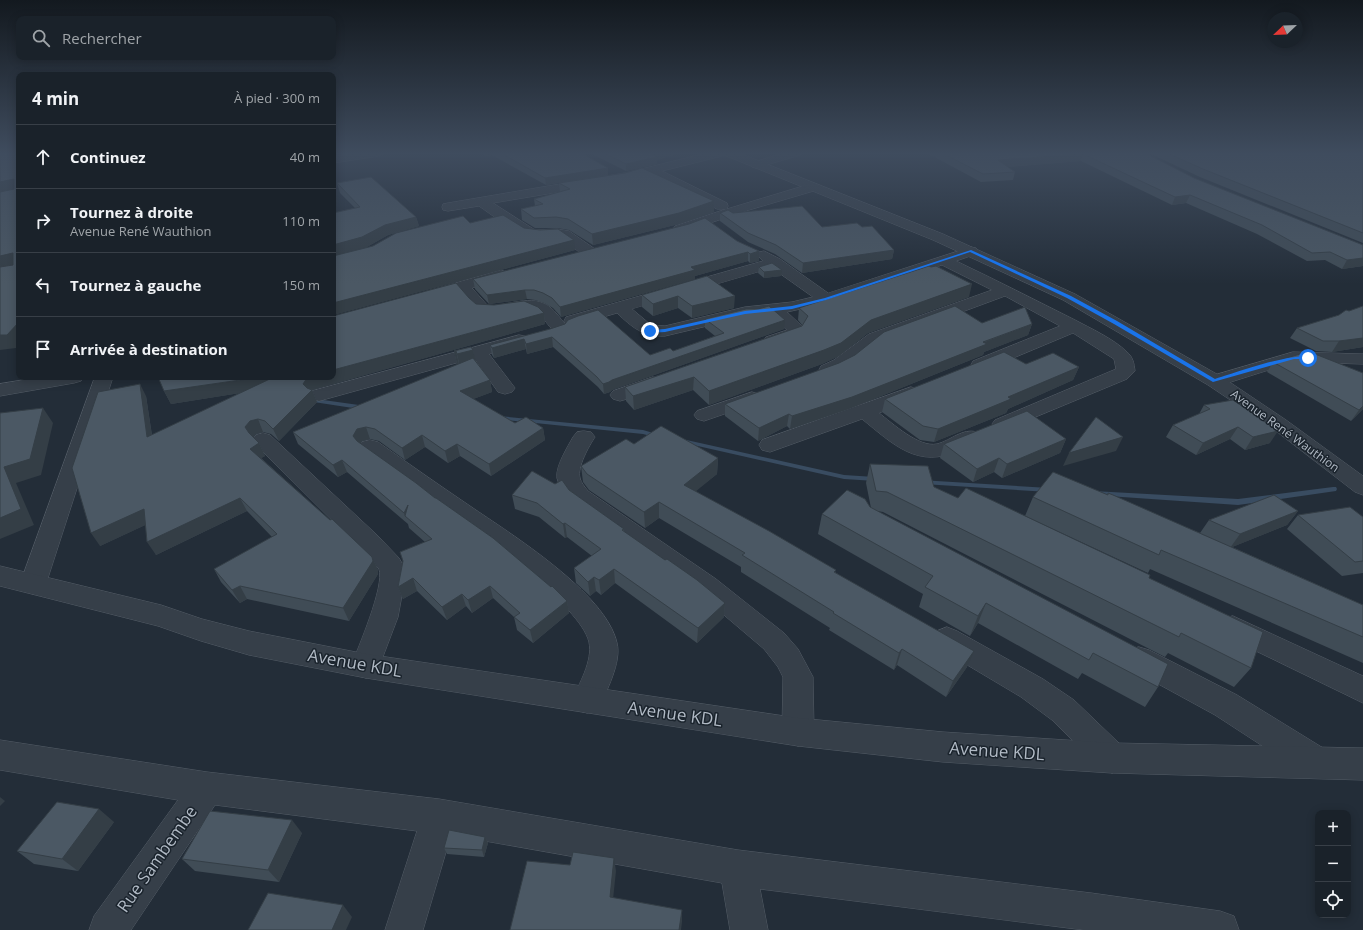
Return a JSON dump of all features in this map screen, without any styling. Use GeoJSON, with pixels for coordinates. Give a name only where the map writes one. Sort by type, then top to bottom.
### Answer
{"type":"FeatureCollection","features":[{"type":"Feature","properties":{"kind":"street"},"geometry":{"type":"LineString","coordinates":[[448,207],[514,196]]}},
{"type":"Feature","properties":{"kind":"street"},"geometry":{"type":"LineString","coordinates":[[703,196],[732,211]]}},
{"type":"Feature","properties":{"kind":"street"},"geometry":{"type":"LineString","coordinates":[[668,232],[713,225],[732,211],[781,196]]}},
{"type":"Feature","properties":{"kind":"street","name":"Avenue René Wauthion"},"geometry":{"type":"LineString","coordinates":[[836,196],[971,251],[1069,297],[1115,322],[1215,381],[1279,424],[1363,487]]}},
{"type":"Feature","properties":{"kind":"street"},"geometry":{"type":"LineString","coordinates":[[482,202],[531,234],[564,234],[596,250],[575,256]]}},
{"type":"Feature","properties":{"kind":"street"},"geometry":{"type":"LineString","coordinates":[[482,216],[497,212]]}},
{"type":"Feature","properties":{"kind":"street"},"geometry":{"type":"LineString","coordinates":[[752,250],[763,254],[826,299]]}},
{"type":"Feature","properties":{"kind":"street"},"geometry":{"type":"LineString","coordinates":[[620,307],[642,327],[656,332],[745,312],[792,307],[826,299],[971,251]]}},
{"type":"Feature","properties":{"kind":"street"},"geometry":{"type":"LineString","coordinates":[[864,411],[911,446],[923,450],[936,451],[1108,380],[1126,371],[1124,360],[1113,349],[1075,326],[943,260]]}},
{"type":"Feature","properties":{"kind":"street"},"geometry":{"type":"LineString","coordinates":[[319,394],[548,332],[572,320],[775,262]]}},
{"type":"Feature","properties":{"kind":"street"},"geometry":{"type":"LineString","coordinates":[[416,299],[517,271]]}},
{"type":"Feature","properties":{"kind":"street"},"geometry":{"type":"LineString","coordinates":[[462,286],[482,310],[495,311],[530,305],[543,309],[548,332]]}},
{"type":"Feature","properties":{"kind":"street"},"geometry":{"type":"LineString","coordinates":[[814,376],[846,361],[875,338],[1005,290]]}},
{"type":"Feature","properties":{"kind":"street"},"geometry":{"type":"LineString","coordinates":[[753,347],[794,333],[796,329],[773,308]]}},
{"type":"Feature","properties":{"kind":"street"},"geometry":{"type":"LineString","coordinates":[[966,370],[1075,326]]}},
{"type":"Feature","properties":{"kind":"street"},"geometry":{"type":"LineString","coordinates":[[478,351],[505,388]]}},
{"type":"Feature","properties":{"kind":"street"},"geometry":{"type":"LineString","coordinates":[[1215,381],[1293,357],[1363,359]]}},
{"type":"Feature","properties":{"kind":"street"},"geometry":{"type":"LineString","coordinates":[[620,395],[672,376]]}},
{"type":"Feature","properties":{"kind":"street"},"geometry":{"type":"LineString","coordinates":[[0,390],[57,380]]}},
{"type":"Feature","properties":{"kind":"street"},"geometry":{"type":"LineString","coordinates":[[33,584],[103,380]]}},
{"type":"Feature","properties":{"kind":"street"},"geometry":{"type":"LineString","coordinates":[[770,445],[930,385]]}},
{"type":"Feature","properties":{"kind":"street"},"geometry":{"type":"LineString","coordinates":[[704,415],[770,391]]}},
{"type":"Feature","properties":{"kind":"street"},"geometry":{"type":"LineString","coordinates":[[584,437],[578,446],[568,474],[571,486],[580,497],[707,586],[774,641],[788,658],[798,677],[798,732]]}},
{"type":"Feature","properties":{"kind":"street"},"geometry":{"type":"LineString","coordinates":[[264,440],[368,541],[390,565],[393,573],[384,617],[366,666]]}},
{"type":"Feature","properties":{"kind":"street"},"geometry":{"type":"LineString","coordinates":[[370,447],[524,556],[572,598],[596,625],[603,643],[602,662],[587,700]]}},
{"type":"Feature","properties":{"kind":"street","name":"Avenue KDL"},"geometry":{"type":"LineString","coordinates":[[0,576],[160,616],[201,630],[249,643],[366,666],[798,732],[943,747],[1112,758],[1363,764]]}},
{"type":"Feature","properties":{"kind":"street"},"geometry":{"type":"LineString","coordinates":[[1212,617],[1363,690]]}},
{"type":"Feature","properties":{"kind":"street"},"geometry":{"type":"LineString","coordinates":[[927,627],[1038,692],[1063,710],[1112,758]]}},
{"type":"Feature","properties":{"kind":"street"},"geometry":{"type":"LineString","coordinates":[[1118,648],[1226,705],[1317,763]]}},
{"type":"Feature","properties":{"kind":"street"},"geometry":{"type":"LineString","coordinates":[[0,755],[206,788],[439,816],[738,868],[1096,921],[1220,930]]}},
{"type":"Feature","properties":{"kind":"street","name":"Rue Sambembe"},"geometry":{"type":"LineString","coordinates":[[108,930],[206,788]]}},
{"type":"Feature","properties":{"kind":"street"},"geometry":{"type":"LineString","coordinates":[[404,930],[439,816]]}},
{"type":"Feature","properties":{"kind":"street"},"geometry":{"type":"LineString","coordinates":[[738,868],[749,930]]}},
{"type":"Feature","properties":{"kind":"building"},"geometry":{"type":"Polygon","coordinates":[[[0,196],[16,196],[16,325],[7,335],[0,335],[0,267],[13,265],[13,253],[0,256],[0,196]]]}},
{"type":"Feature","properties":{"kind":"building"},"geometry":{"type":"Polygon","coordinates":[[[350,196],[393,196],[416,217],[385,225],[362,237],[336,244],[336,212],[360,207],[350,196]]]}},
{"type":"Feature","properties":{"kind":"building"},"geometry":{"type":"Polygon","coordinates":[[[543,196],[704,196],[714,201],[679,213],[592,234],[568,219],[556,217],[534,218],[521,209],[543,204],[534,199],[543,196]]]}},
{"type":"Feature","properties":{"kind":"building"},"geometry":{"type":"Polygon","coordinates":[[[1193,196],[1240,196],[1363,245],[1363,258],[1347,260],[1330,252],[1312,253],[1262,225],[1193,196]]]}},
{"type":"Feature","properties":{"kind":"building"},"geometry":{"type":"Polygon","coordinates":[[[1272,196],[1363,196],[1363,233],[1272,196]]]}},
{"type":"Feature","properties":{"kind":"building"},"geometry":{"type":"Polygon","coordinates":[[[802,206],[822,227],[857,223],[862,227],[872,226],[894,250],[803,263],[776,245],[748,233],[720,213],[728,210],[733,213],[802,206]]]}},
{"type":"Feature","properties":{"kind":"building"},"geometry":{"type":"Polygon","coordinates":[[[503,215],[524,228],[540,230],[558,229],[574,240],[336,302],[336,255],[373,246],[396,233],[463,216],[470,223],[503,215]]]}},
{"type":"Feature","properties":{"kind":"building"},"geometry":{"type":"Polygon","coordinates":[[[705,218],[737,241],[759,251],[750,254],[748,252],[691,267],[695,270],[560,307],[552,298],[534,290],[487,295],[473,279],[689,224],[705,218]]]}},
{"type":"Feature","properties":{"kind":"building"},"geometry":{"type":"Polygon","coordinates":[[[772,263],[782,270],[764,272],[759,267],[772,263]]]}},
{"type":"Feature","properties":{"kind":"building"},"geometry":{"type":"Polygon","coordinates":[[[929,266],[936,266],[972,284],[871,320],[841,343],[824,350],[709,391],[694,377],[633,396],[625,387],[802,326],[808,316],[799,308],[929,266]]]}},
{"type":"Feature","properties":{"kind":"building"},"geometry":{"type":"Polygon","coordinates":[[[707,276],[735,296],[692,306],[678,296],[653,304],[642,295],[707,276]]]}},
{"type":"Feature","properties":{"kind":"building"},"geometry":{"type":"Polygon","coordinates":[[[456,283],[476,304],[494,305],[524,301],[538,307],[544,313],[336,369],[336,315],[456,283]]]}},
{"type":"Feature","properties":{"kind":"building"},"geometry":{"type":"Polygon","coordinates":[[[769,306],[785,320],[603,384],[552,337],[526,344],[524,339],[492,348],[490,345],[550,329],[565,324],[568,320],[578,316],[598,310],[650,355],[670,348],[673,351],[724,333],[705,319],[746,309],[758,309],[769,306]]]}},
{"type":"Feature","properties":{"kind":"building"},"geometry":{"type":"Polygon","coordinates":[[[955,306],[982,323],[1025,307],[1032,324],[983,342],[987,344],[852,397],[792,416],[789,414],[759,428],[725,404],[839,363],[855,355],[884,332],[955,306]]]}},
{"type":"Feature","properties":{"kind":"building"},"geometry":{"type":"Polygon","coordinates":[[[1363,306],[1363,338],[1323,341],[1297,328],[1339,315],[1346,310],[1349,311],[1363,306]]]}},
{"type":"Feature","properties":{"kind":"building"},"geometry":{"type":"Polygon","coordinates":[[[471,347],[473,350],[457,354],[456,351],[454,351],[471,347]]]}},
{"type":"Feature","properties":{"kind":"building"},"geometry":{"type":"Polygon","coordinates":[[[1004,352],[1026,364],[1053,353],[1079,367],[1008,397],[1011,399],[938,429],[923,426],[885,399],[1004,352]]]}},
{"type":"Feature","properties":{"kind":"building"},"geometry":{"type":"Polygon","coordinates":[[[1300,354],[1315,354],[1363,373],[1363,406],[1359,410],[1273,362],[1300,354]]]}},
{"type":"Feature","properties":{"kind":"building"},"geometry":{"type":"Polygon","coordinates":[[[473,358],[490,380],[460,391],[515,423],[526,417],[543,428],[489,464],[457,444],[445,451],[422,435],[402,448],[375,429],[366,427],[357,429],[353,436],[357,441],[435,498],[493,538],[551,587],[552,586],[567,601],[530,630],[514,617],[520,613],[490,586],[468,600],[462,594],[442,607],[413,578],[398,587],[403,561],[400,552],[432,539],[405,516],[408,505],[404,513],[342,460],[333,465],[293,432],[473,358]]]}},
{"type":"Feature","properties":{"kind":"building"},"geometry":{"type":"Polygon","coordinates":[[[159,380],[240,380],[164,391],[159,380]]]}},
{"type":"Feature","properties":{"kind":"building"},"geometry":{"type":"Polygon","coordinates":[[[268,380],[306,380],[303,384],[312,390],[273,429],[265,421],[258,419],[250,421],[245,427],[259,443],[250,449],[330,520],[332,519],[372,557],[373,561],[343,608],[240,586],[232,590],[214,569],[277,534],[240,498],[147,542],[144,509],[91,533],[72,468],[98,392],[140,384],[147,437],[268,380]]]}},
{"type":"Feature","properties":{"kind":"building"},"geometry":{"type":"Polygon","coordinates":[[[1233,400],[1278,431],[1253,437],[1238,427],[1203,443],[1173,425],[1210,409],[1204,405],[1233,400]]]}},
{"type":"Feature","properties":{"kind":"building"},"geometry":{"type":"Polygon","coordinates":[[[43,408],[30,459],[4,467],[21,509],[0,518],[0,413],[43,408]]]}},
{"type":"Feature","properties":{"kind":"building"},"geometry":{"type":"Polygon","coordinates":[[[1027,411],[1066,439],[1007,464],[999,458],[977,469],[944,444],[1027,411]]]}},
{"type":"Feature","properties":{"kind":"building"},"geometry":{"type":"Polygon","coordinates":[[[1096,417],[1123,437],[1069,453],[1096,417]]]}},
{"type":"Feature","properties":{"kind":"building"},"geometry":{"type":"Polygon","coordinates":[[[661,426],[718,458],[684,485],[769,531],[836,570],[834,572],[974,651],[953,681],[902,649],[899,653],[833,613],[834,612],[742,555],[745,553],[659,502],[644,512],[587,474],[581,466],[626,439],[634,444],[661,426]]]}},
{"type":"Feature","properties":{"kind":"building"},"geometry":{"type":"Polygon","coordinates":[[[870,464],[928,466],[934,487],[958,498],[966,488],[1150,575],[1149,578],[1263,632],[1251,668],[1181,633],[1179,637],[887,492],[876,491],[870,464]]]}},
{"type":"Feature","properties":{"kind":"building"},"geometry":{"type":"Polygon","coordinates":[[[532,471],[555,484],[562,480],[569,490],[624,529],[622,530],[697,580],[725,603],[698,628],[614,569],[599,580],[594,577],[588,582],[574,568],[601,549],[565,523],[563,524],[537,503],[512,495],[532,471]]]}},
{"type":"Feature","properties":{"kind":"building"},"geometry":{"type":"Polygon","coordinates":[[[1053,472],[1108,495],[1108,493],[1113,495],[1363,605],[1363,637],[1161,550],[1159,555],[1033,497],[1053,472]]]}},
{"type":"Feature","properties":{"kind":"building"},"geometry":{"type":"Polygon","coordinates":[[[847,490],[865,499],[870,507],[1168,664],[1158,687],[1093,653],[1089,660],[986,603],[978,616],[925,587],[933,576],[822,514],[847,490]]]}},
{"type":"Feature","properties":{"kind":"building"},"geometry":{"type":"Polygon","coordinates":[[[1274,495],[1298,511],[1240,534],[1209,520],[1274,495]]]}},
{"type":"Feature","properties":{"kind":"building"},"geometry":{"type":"Polygon","coordinates":[[[1350,507],[1363,517],[1363,561],[1355,562],[1298,515],[1350,507]]]}},
{"type":"Feature","properties":{"kind":"building"},"geometry":{"type":"Polygon","coordinates":[[[57,802],[99,809],[62,859],[17,851],[57,802]]]}},
{"type":"Feature","properties":{"kind":"building"},"geometry":{"type":"Polygon","coordinates":[[[210,811],[292,820],[268,870],[182,859],[210,811]]]}},
{"type":"Feature","properties":{"kind":"building"},"geometry":{"type":"Polygon","coordinates":[[[449,830],[485,837],[482,850],[444,848],[449,830]]]}},
{"type":"Feature","properties":{"kind":"building"},"geometry":{"type":"Polygon","coordinates":[[[573,852],[614,858],[610,897],[682,910],[679,930],[510,930],[527,861],[570,865],[573,852]]]}},
{"type":"Feature","properties":{"kind":"building"},"geometry":{"type":"Polygon","coordinates":[[[268,893],[343,905],[332,930],[248,930],[268,893]]]}},
{"type":"Feature","properties":{"kind":"waterway"},"geometry":{"type":"LineString","coordinates":[[309,400],[366,408]]}},
{"type":"Feature","properties":{"kind":"waterway"},"geometry":{"type":"LineString","coordinates":[[499,418],[643,432],[658,436]]}},
{"type":"Feature","properties":{"kind":"waterway"},"geometry":{"type":"LineString","coordinates":[[682,441],[844,477],[875,479]]}},
{"type":"Feature","properties":{"kind":"waterway"},"geometry":{"type":"LineString","coordinates":[[923,482],[1049,490]]}},
{"type":"Feature","properties":{"kind":"waterway"},"geometry":{"type":"LineString","coordinates":[[1093,493],[1238,502],[1333,489]]}},
{"type":"Feature","properties":{"kind":"route"},"geometry":{"type":"LineString","coordinates":[[650,331],[665,331],[745,312],[792,307],[826,299],[971,251],[1069,297],[1115,322],[1215,381],[1293,357],[1308,358]]}}]}
